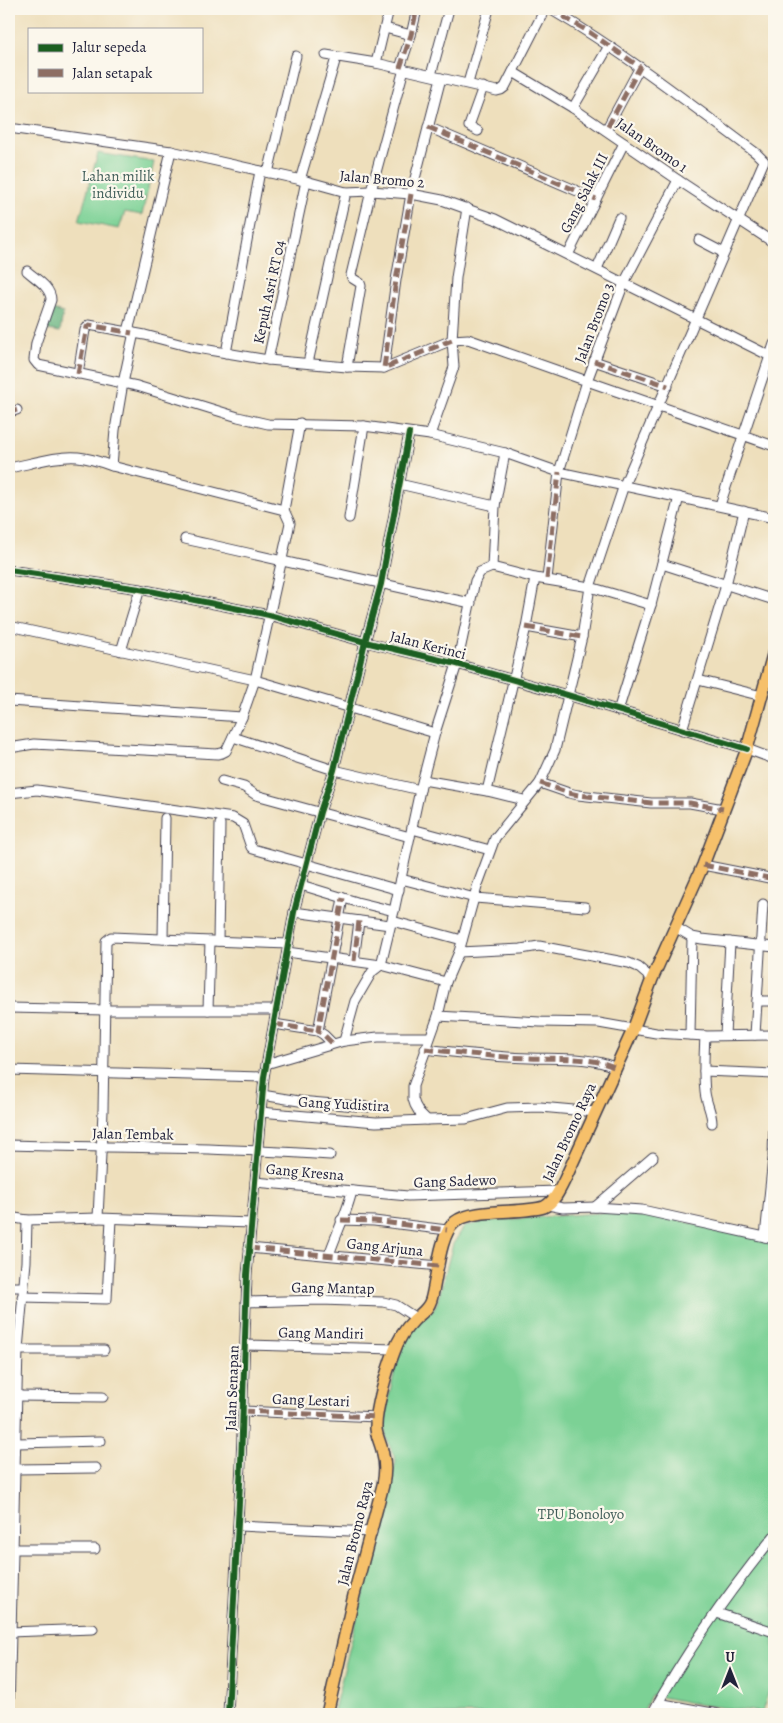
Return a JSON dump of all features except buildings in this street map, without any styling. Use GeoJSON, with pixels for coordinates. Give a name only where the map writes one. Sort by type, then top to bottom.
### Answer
{"type":"FeatureCollection","features":[{"type":"Feature","properties":{"kind":"main road","name":"Jalan Bromo Raya"},"geometry":{"type":"LineString","coordinates":[[327,1714],[354,1595],[384,1485],[384,1456],[376,1430],[377,1417],[387,1372],[395,1349],[403,1334],[416,1318],[428,1308],[444,1238],[447,1230],[455,1221],[471,1214],[538,1209],[548,1205],[558,1191],[633,1030],[652,978],[703,865],[747,749],[773,665],[774,651]]}},
{"type":"Feature","properties":{"kind":"street"},"geometry":{"type":"LineString","coordinates":[[376,63],[389,9]]}},
{"type":"Feature","properties":{"kind":"street"},"geometry":{"type":"LineString","coordinates":[[347,367],[361,286],[360,282],[352,278],[351,275],[370,191],[417,9]]}},
{"type":"Feature","properties":{"kind":"street"},"geometry":{"type":"LineString","coordinates":[[432,75],[449,9]]}},
{"type":"Feature","properties":{"kind":"street"},"geometry":{"type":"LineString","coordinates":[[468,83],[489,9]]}},
{"type":"Feature","properties":{"kind":"street"},"geometry":{"type":"LineString","coordinates":[[326,55],[376,63],[501,90],[513,72],[545,9]]}},
{"type":"Feature","properties":{"kind":"street"},"geometry":{"type":"LineString","coordinates":[[427,1120],[418,1112],[412,1099],[412,1092],[438,1016],[446,982],[459,952],[477,887],[490,850],[495,838],[524,800],[540,783],[555,750],[582,637],[590,586],[624,485],[764,163],[763,158],[640,67],[586,30],[550,9]]}},
{"type":"Feature","properties":{"kind":"street"},"geometry":{"type":"LineString","coordinates":[[385,28],[411,35]]}},
{"type":"Feature","properties":{"kind":"street"},"geometry":{"type":"LineString","coordinates":[[573,108],[609,46]]}},
{"type":"Feature","properties":{"kind":"street"},"geometry":{"type":"LineString","coordinates":[[226,353],[264,172],[296,56]]}},
{"type":"Feature","properties":{"kind":"street","name":"Kepuh Asri RT 04"},"geometry":{"type":"LineString","coordinates":[[78,374],[87,327],[89,325],[132,332],[191,347],[268,360],[303,181],[336,58]]}},
{"type":"Feature","properties":{"kind":"street"},"geometry":{"type":"LineString","coordinates":[[606,130],[640,67]]}},
{"type":"Feature","properties":{"kind":"street","name":"Jalan Bromo 1"},"geometry":{"type":"LineString","coordinates":[[513,72],[573,108],[774,243]]}},
{"type":"Feature","properties":{"kind":"street"},"geometry":{"type":"LineString","coordinates":[[384,368],[396,280],[411,194],[442,78]]}},
{"type":"Feature","properties":{"kind":"street"},"geometry":{"type":"LineString","coordinates":[[478,131],[470,126],[483,86]]}},
{"type":"Feature","properties":{"kind":"street"},"geometry":{"type":"LineString","coordinates":[[428,127],[596,199]]}},
{"type":"Feature","properties":{"kind":"street","name":"Jalan Bromo 2"},"geometry":{"type":"LineString","coordinates":[[16,129],[171,151],[346,192],[370,191],[411,194],[442,200],[496,219],[772,357]]}},
{"type":"Feature","properties":{"kind":"street","name":"Gang Salak III"},"geometry":{"type":"LineString","coordinates":[[568,255],[624,143]]}},
{"type":"Feature","properties":{"kind":"street"},"geometry":{"type":"LineString","coordinates":[[112,466],[115,430],[133,337],[129,327],[171,151]]}},
{"type":"Feature","properties":{"kind":"street","name":"Jalan Bromo 3"},"geometry":{"type":"LineString","coordinates":[[678,180],[624,283],[587,381],[774,446]]}},
{"type":"Feature","properties":{"kind":"street"},"geometry":{"type":"LineString","coordinates":[[308,363],[346,192]]}},
{"type":"Feature","properties":{"kind":"street"},"geometry":{"type":"LineString","coordinates":[[430,435],[454,367],[452,340],[456,278],[467,208]]}},
{"type":"Feature","properties":{"kind":"street"},"geometry":{"type":"LineString","coordinates":[[597,269],[619,218]]}},
{"type":"Feature","properties":{"kind":"street"},"geometry":{"type":"LineString","coordinates":[[699,240],[724,253]]}},
{"type":"Feature","properties":{"kind":"street"},"geometry":{"type":"LineString","coordinates":[[27,271],[48,289],[51,295],[36,344],[35,363],[170,395],[238,417],[268,424],[300,423],[364,426],[430,435],[505,453],[559,472],[774,518]]}},
{"type":"Feature","properties":{"kind":"street"},"geometry":{"type":"LineString","coordinates":[[268,360],[347,367],[384,368],[452,340],[474,341],[587,381],[559,472],[547,579]]}},
{"type":"Feature","properties":{"kind":"street"},"geometry":{"type":"LineString","coordinates":[[720,505],[772,357],[774,344]]}},
{"type":"Feature","properties":{"kind":"street"},"geometry":{"type":"LineString","coordinates":[[594,361],[668,386]]}},
{"type":"Feature","properties":{"kind":"street"},"geometry":{"type":"LineString","coordinates":[[9,748],[34,744],[217,754],[226,751],[242,718],[255,680],[290,523],[284,510],[300,423]]}},
{"type":"Feature","properties":{"kind":"street"},"geometry":{"type":"LineString","coordinates":[[349,518],[364,426]]}},
{"type":"Feature","properties":{"kind":"street","name":"Jalan Senapan"},"geometry":{"type":"LineString","coordinates":[[228,1714],[238,1526],[249,1248],[264,1077],[294,912],[320,812],[334,770],[381,584],[398,484],[409,433]]}},
{"type":"Feature","properties":{"kind":"street"},"geometry":{"type":"LineString","coordinates":[[492,567],[495,506],[505,453]]}},
{"type":"Feature","properties":{"kind":"street"},"geometry":{"type":"LineString","coordinates":[[9,468],[67,456],[78,456],[284,510]]}},
{"type":"Feature","properties":{"kind":"street"},"geometry":{"type":"LineString","coordinates":[[398,484],[495,506]]}},
{"type":"Feature","properties":{"kind":"street"},"geometry":{"type":"LineString","coordinates":[[618,711],[651,605],[679,497]]}},
{"type":"Feature","properties":{"kind":"street"},"geometry":{"type":"LineString","coordinates":[[682,730],[726,585],[744,511]]}},
{"type":"Feature","properties":{"kind":"street"},"geometry":{"type":"LineString","coordinates":[[185,539],[470,603]]}},
{"type":"Feature","properties":{"kind":"street"},"geometry":{"type":"LineString","coordinates":[[662,564],[774,600]]}},
{"type":"Feature","properties":{"kind":"street"},"geometry":{"type":"LineString","coordinates":[[344,1041],[355,1001],[372,972],[381,965],[420,790],[457,664],[470,603],[480,572],[492,567],[535,578],[590,586],[651,605]]}},
{"type":"Feature","properties":{"kind":"street","name":"Jalan Kerinci"},"geometry":{"type":"LineString","coordinates":[[9,570],[140,589],[269,615],[567,695],[747,749],[774,759]]}},
{"type":"Feature","properties":{"kind":"street"},"geometry":{"type":"LineString","coordinates":[[488,791],[512,680],[526,627],[535,578]]}},
{"type":"Feature","properties":{"kind":"street"},"geometry":{"type":"LineString","coordinates":[[121,652],[140,589]]}},
{"type":"Feature","properties":{"kind":"street"},"geometry":{"type":"LineString","coordinates":[[9,626],[255,680],[435,734]]}},
{"type":"Feature","properties":{"kind":"street"},"geometry":{"type":"LineString","coordinates":[[526,627],[582,637]]}},
{"type":"Feature","properties":{"kind":"street"},"geometry":{"type":"LineString","coordinates":[[698,680],[762,696]]}},
{"type":"Feature","properties":{"kind":"street"},"geometry":{"type":"LineString","coordinates":[[9,701],[242,718]]}},
{"type":"Feature","properties":{"kind":"street"},"geometry":{"type":"LineString","coordinates":[[233,737],[334,770],[420,790]]}},
{"type":"Feature","properties":{"kind":"street"},"geometry":{"type":"LineString","coordinates":[[423,780],[488,791],[524,800]]}},
{"type":"Feature","properties":{"kind":"street"},"geometry":{"type":"LineString","coordinates":[[222,782],[244,788],[256,795],[320,812],[490,850]]}},
{"type":"Feature","properties":{"kind":"street"},"geometry":{"type":"LineString","coordinates":[[540,783],[569,794],[651,803],[690,803],[723,809]]}},
{"type":"Feature","properties":{"kind":"street"},"geometry":{"type":"LineString","coordinates":[[9,793],[37,790],[233,818],[243,824],[253,850],[307,863],[399,890]]}},
{"type":"Feature","properties":{"kind":"street"},"geometry":{"type":"LineString","coordinates":[[163,939],[165,818]]}},
{"type":"Feature","properties":{"kind":"street"},"geometry":{"type":"LineString","coordinates":[[208,1010],[214,941],[220,824]]}},
{"type":"Feature","properties":{"kind":"street"},"geometry":{"type":"LineString","coordinates":[[703,865],[774,879]]}},
{"type":"Feature","properties":{"kind":"street"},"geometry":{"type":"LineString","coordinates":[[401,879],[475,898],[585,908]]}},
{"type":"Feature","properties":{"kind":"street"},"geometry":{"type":"LineString","coordinates":[[301,885],[394,911]]}},
{"type":"Feature","properties":{"kind":"street"},"geometry":{"type":"LineString","coordinates":[[318,1031],[343,898]]}},
{"type":"Feature","properties":{"kind":"street"},"geometry":{"type":"LineString","coordinates":[[755,1035],[762,904]]}},
{"type":"Feature","properties":{"kind":"street"},"geometry":{"type":"LineString","coordinates":[[294,912],[359,922],[391,923],[462,940]]}},
{"type":"Feature","properties":{"kind":"street"},"geometry":{"type":"LineString","coordinates":[[354,961],[359,922]]}},
{"type":"Feature","properties":{"kind":"street"},"geometry":{"type":"LineString","coordinates":[[675,927],[692,937],[774,947]]}},
{"type":"Feature","properties":{"kind":"street"},"geometry":{"type":"LineString","coordinates":[[98,1218],[106,941],[111,937],[214,941],[287,948],[332,958],[381,965],[446,982]]}},
{"type":"Feature","properties":{"kind":"street"},"geometry":{"type":"LineString","coordinates":[[690,1035],[692,937]]}},
{"type":"Feature","properties":{"kind":"street"},"geometry":{"type":"LineString","coordinates":[[725,1035],[730,942]]}},
{"type":"Feature","properties":{"kind":"street"},"geometry":{"type":"LineString","coordinates":[[459,952],[522,949],[539,946],[555,948],[629,963],[638,967],[652,978]]}},
{"type":"Feature","properties":{"kind":"street"},"geometry":{"type":"LineString","coordinates":[[757,1001],[774,1001]]}},
{"type":"Feature","properties":{"kind":"street"},"geometry":{"type":"LineString","coordinates":[[9,1008],[275,1010]]}},
{"type":"Feature","properties":{"kind":"street"},"geometry":{"type":"LineString","coordinates":[[438,1016],[540,1022],[599,1023],[633,1030],[705,1036],[774,1035]]}},
{"type":"Feature","properties":{"kind":"street"},"geometry":{"type":"LineString","coordinates":[[274,1024],[318,1031],[332,1043]]}},
{"type":"Feature","properties":{"kind":"street"},"geometry":{"type":"LineString","coordinates":[[705,1036],[705,1092],[712,1123]]}},
{"type":"Feature","properties":{"kind":"street"},"geometry":{"type":"LineString","coordinates":[[266,1064],[344,1041],[378,1037],[430,1037]]}},
{"type":"Feature","properties":{"kind":"street"},"geometry":{"type":"LineString","coordinates":[[426,1049],[495,1056],[578,1060],[610,1065],[616,1068]]}},
{"type":"Feature","properties":{"kind":"street"},"geometry":{"type":"LineString","coordinates":[[9,1070],[264,1077]]}},
{"type":"Feature","properties":{"kind":"street"},"geometry":{"type":"LineString","coordinates":[[704,1071],[774,1074]]}},
{"type":"Feature","properties":{"kind":"street"},"geometry":{"type":"LineString","coordinates":[[262,1094],[299,1101],[368,1107]]}},
{"type":"Feature","properties":{"kind":"street","name":"Gang Yudistira"},"geometry":{"type":"LineString","coordinates":[[260,1112],[376,1122],[466,1119],[507,1108],[540,1107],[596,1112]]}},
{"type":"Feature","properties":{"kind":"street"},"geometry":{"type":"LineString","coordinates":[[548,1205],[563,1208],[595,1207],[642,1210],[770,1238],[774,1118]]}},
{"type":"Feature","properties":{"kind":"street","name":"Jalan Tembak"},"geometry":{"type":"LineString","coordinates":[[9,1145],[257,1150],[330,1156]]}},
{"type":"Feature","properties":{"kind":"street"},"geometry":{"type":"LineString","coordinates":[[595,1207],[653,1157]]}},
{"type":"Feature","properties":{"kind":"street","name":"Gang Kresna"},"geometry":{"type":"LineString","coordinates":[[255,1182],[352,1191]]}},
{"type":"Feature","properties":{"kind":"street"},"geometry":{"type":"LineString","coordinates":[[329,1255],[341,1220],[348,1210],[352,1191]]}},
{"type":"Feature","properties":{"kind":"street","name":"Gang Sadewo"},"geometry":{"type":"LineString","coordinates":[[352,1191],[408,1196],[558,1191]]}},
{"type":"Feature","properties":{"kind":"street"},"geometry":{"type":"LineString","coordinates":[[9,1217],[27,1220],[98,1218],[252,1224]]}},
{"type":"Feature","properties":{"kind":"street"},"geometry":{"type":"LineString","coordinates":[[10,1714],[10,1632],[14,1549],[13,1472],[17,1443],[17,1396],[13,1350],[26,1262],[27,1220]]}},
{"type":"Feature","properties":{"kind":"street"},"geometry":{"type":"LineString","coordinates":[[22,1297],[107,1300],[111,1220]]}},
{"type":"Feature","properties":{"kind":"street"},"geometry":{"type":"LineString","coordinates":[[341,1220],[374,1221],[447,1230]]}},
{"type":"Feature","properties":{"kind":"street","name":"Gang Arjuna"},"geometry":{"type":"LineString","coordinates":[[249,1248],[438,1266]]}},
{"type":"Feature","properties":{"kind":"street"},"geometry":{"type":"LineString","coordinates":[[9,1287],[22,1287]]}},
{"type":"Feature","properties":{"kind":"street","name":"Gang Mantap"},"geometry":{"type":"LineString","coordinates":[[246,1302],[320,1300],[384,1302],[396,1305],[416,1318]]}},
{"type":"Feature","properties":{"kind":"street","name":"Gang Mandiri"},"geometry":{"type":"LineString","coordinates":[[246,1345],[395,1349]]}},
{"type":"Feature","properties":{"kind":"street"},"geometry":{"type":"LineString","coordinates":[[13,1350],[104,1350]]}},
{"type":"Feature","properties":{"kind":"street"},"geometry":{"type":"LineString","coordinates":[[17,1396],[103,1397]]}},
{"type":"Feature","properties":{"kind":"street","name":"Gang Lestari"},"geometry":{"type":"LineString","coordinates":[[243,1411],[377,1417]]}},
{"type":"Feature","properties":{"kind":"street"},"geometry":{"type":"LineString","coordinates":[[17,1443],[101,1441]]}},
{"type":"Feature","properties":{"kind":"street"},"geometry":{"type":"LineString","coordinates":[[13,1472],[96,1468]]}},
{"type":"Feature","properties":{"kind":"street"},"geometry":{"type":"LineString","coordinates":[[238,1526],[372,1532]]}},
{"type":"Feature","properties":{"kind":"street"},"geometry":{"type":"LineString","coordinates":[[652,1714],[696,1642],[729,1594],[774,1536]]}},
{"type":"Feature","properties":{"kind":"street"},"geometry":{"type":"LineString","coordinates":[[14,1549],[95,1549]]}},
{"type":"Feature","properties":{"kind":"street"},"geometry":{"type":"LineString","coordinates":[[717,1613],[774,1632]]}},
{"type":"Feature","properties":{"kind":"street"},"geometry":{"type":"LineString","coordinates":[[10,1632],[92,1629]]}},
{"type":"Feature","properties":{"kind":"street"},"geometry":{"type":"LineString","coordinates":[[658,1703],[718,1714]]}},
{"type":"Feature","properties":{"kind":"green space","name":"Lahan milik individu"},"geometry":{"type":"Polygon","coordinates":[[[98,153],[154,162],[142,215],[125,212],[119,229],[79,221],[98,153]]]}},
{"type":"Feature","properties":{"kind":"green space"},"geometry":{"type":"Polygon","coordinates":[[[49,309],[63,313],[60,332],[42,329],[49,309]]]}},
{"type":"Feature","properties":{"kind":"green space","name":"TPU Bonoloyo"},"geometry":{"type":"Polygon","coordinates":[[[612,1212],[665,1217],[774,1242],[774,1676],[762,1712],[702,1705],[651,1695],[642,1714],[333,1714],[396,1461],[386,1436],[385,1426],[393,1378],[409,1332],[414,1324],[432,1310],[437,1303],[453,1244],[464,1227],[485,1221],[612,1212]]]}},
{"type":"Feature","properties":{"kind":"marked path"},"geometry":{"type":"LineString","coordinates":[[400,68],[417,9]]}},
{"type":"Feature","properties":{"kind":"marked path"},"geometry":{"type":"LineString","coordinates":[[550,9],[586,30],[640,67],[606,130]]}},
{"type":"Feature","properties":{"kind":"marked path"},"geometry":{"type":"LineString","coordinates":[[428,127],[596,199]]}},
{"type":"Feature","properties":{"kind":"marked path"},"geometry":{"type":"LineString","coordinates":[[411,194],[396,280],[384,368],[452,340]]}},
{"type":"Feature","properties":{"kind":"marked path"},"geometry":{"type":"LineString","coordinates":[[78,374],[87,327],[89,325],[132,333]]}},
{"type":"Feature","properties":{"kind":"marked path"},"geometry":{"type":"LineString","coordinates":[[594,361],[668,386]]}},
{"type":"Feature","properties":{"kind":"marked path"},"geometry":{"type":"LineString","coordinates":[[9,412],[17,410]]}},
{"type":"Feature","properties":{"kind":"marked path"},"geometry":{"type":"LineString","coordinates":[[547,579],[559,472]]}},
{"type":"Feature","properties":{"kind":"marked path"},"geometry":{"type":"LineString","coordinates":[[526,627],[582,637]]}},
{"type":"Feature","properties":{"kind":"marked path"},"geometry":{"type":"LineString","coordinates":[[540,783],[578,795],[651,803],[690,803],[723,809]]}},
{"type":"Feature","properties":{"kind":"marked path"},"geometry":{"type":"LineString","coordinates":[[703,865],[774,879]]}},
{"type":"Feature","properties":{"kind":"marked path"},"geometry":{"type":"LineString","coordinates":[[332,1043],[318,1031],[343,898]]}},
{"type":"Feature","properties":{"kind":"marked path"},"geometry":{"type":"LineString","coordinates":[[354,961],[359,921]]}},
{"type":"Feature","properties":{"kind":"marked path"},"geometry":{"type":"LineString","coordinates":[[274,1024],[318,1031]]}},
{"type":"Feature","properties":{"kind":"marked path"},"geometry":{"type":"LineString","coordinates":[[425,1049],[503,1057],[585,1060],[616,1068]]}},
{"type":"Feature","properties":{"kind":"marked path"},"geometry":{"type":"LineString","coordinates":[[341,1220],[374,1221],[447,1230]]}},
{"type":"Feature","properties":{"kind":"marked path"},"geometry":{"type":"LineString","coordinates":[[249,1248],[439,1266]]}},
{"type":"Feature","properties":{"kind":"marked path"},"geometry":{"type":"LineString","coordinates":[[243,1411],[377,1417]]}},
{"type":"Feature","properties":{"kind":"cycle path"},"geometry":{"type":"LineString","coordinates":[[228,1714],[241,1464],[247,1275],[264,1077],[294,912],[320,812],[334,770],[381,584],[409,433]]}},
{"type":"Feature","properties":{"kind":"cycle path"},"geometry":{"type":"LineString","coordinates":[[9,570],[140,589],[269,615],[365,642],[457,664],[747,749]]}}]}
